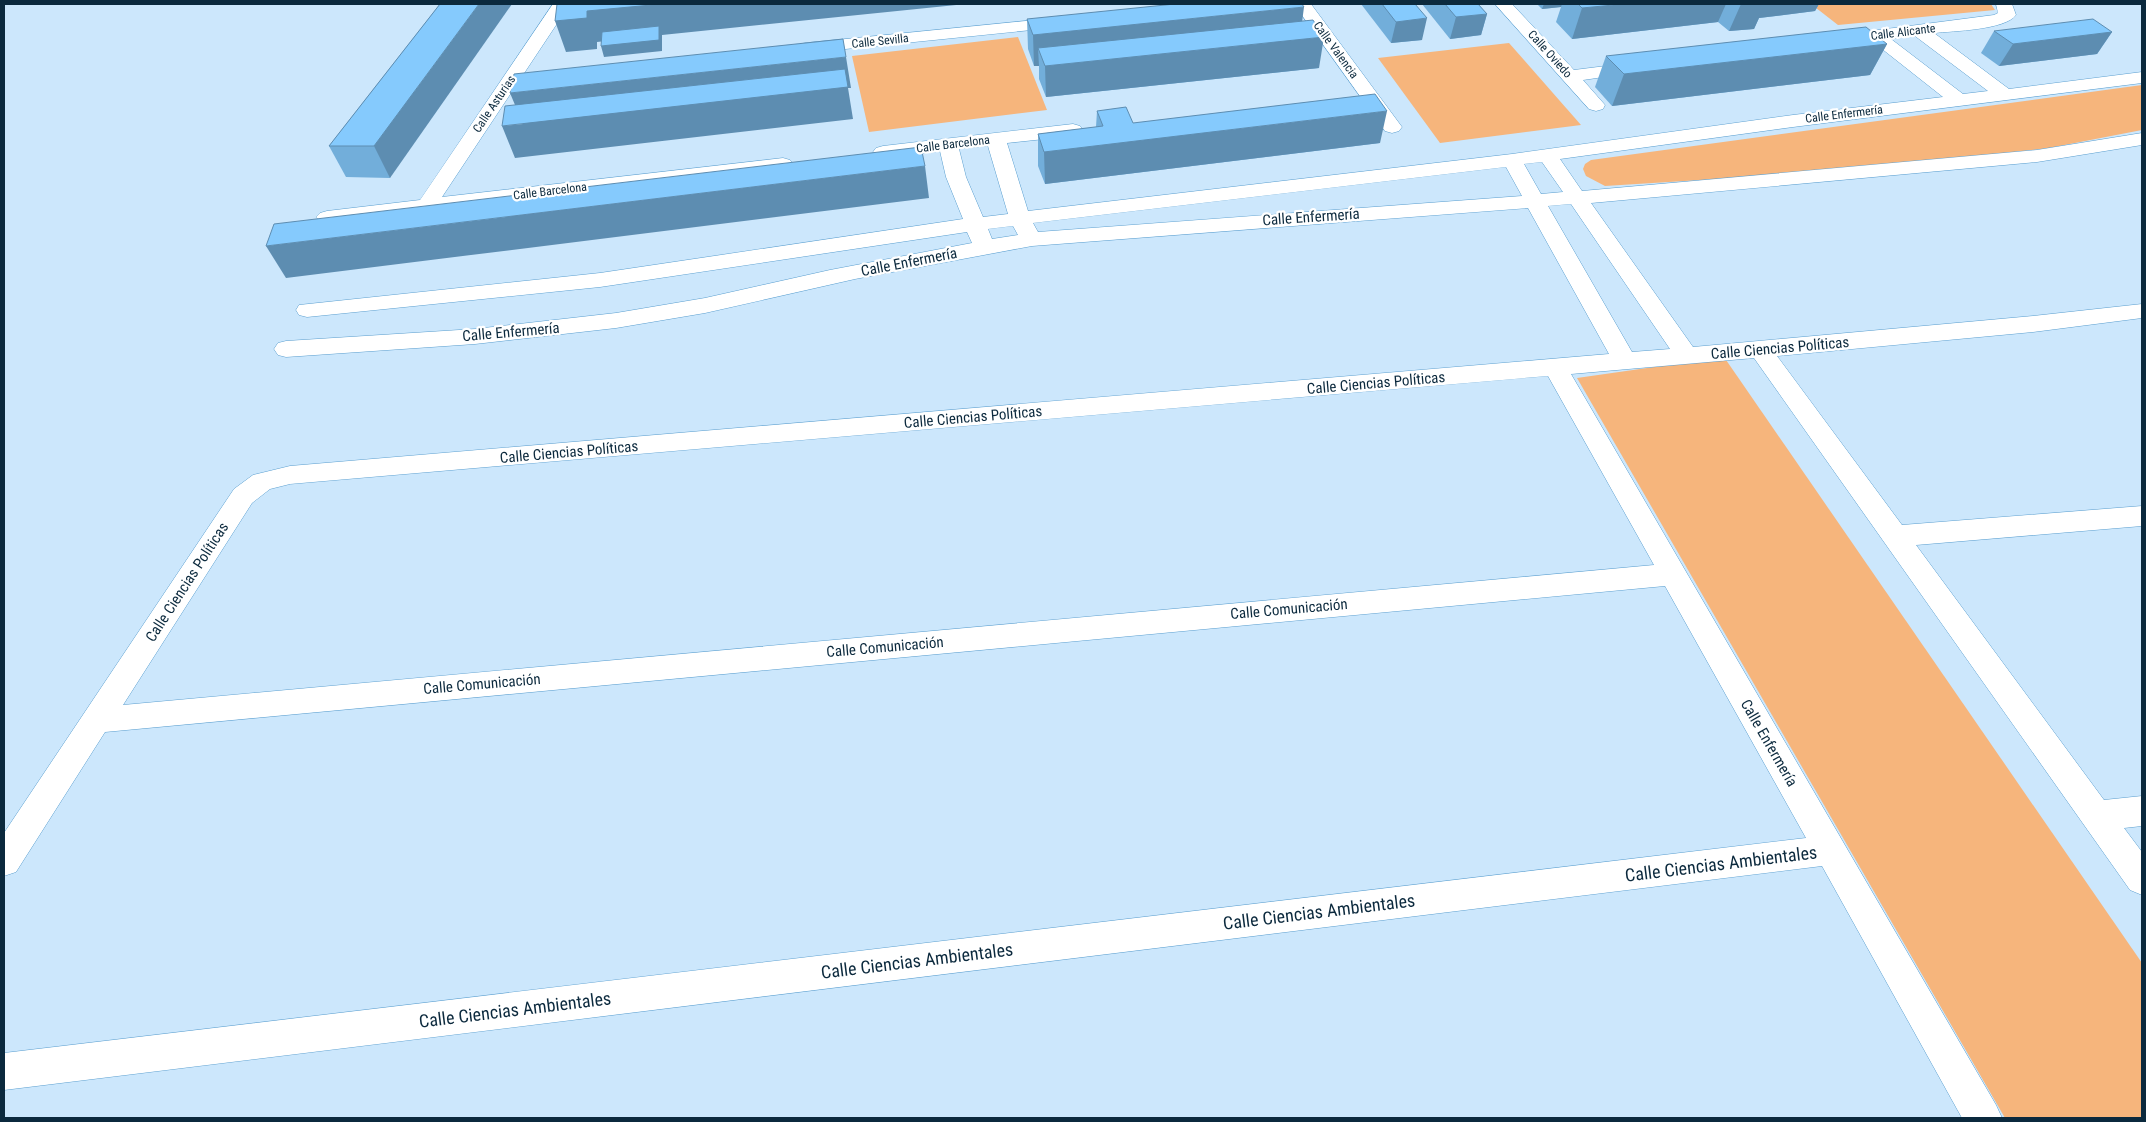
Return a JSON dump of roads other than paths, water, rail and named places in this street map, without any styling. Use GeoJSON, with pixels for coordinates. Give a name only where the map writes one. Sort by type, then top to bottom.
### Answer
{"type":"FeatureCollection","features":[{"type":"Feature","properties":{"kind":"street","name":"Calle Asturias"},"geometry":{"type":"LineString","coordinates":[[427,205],[561,4]]}},
{"type":"Feature","properties":{"kind":"street","name":"Calle Valencia"},"geometry":{"type":"LineString","coordinates":[[1302,4],[1392,127]]}},
{"type":"Feature","properties":{"kind":"street","name":"Calle Oviedo"},"geometry":{"type":"LineString","coordinates":[[1503,4],[1596,105]]}},
{"type":"Feature","properties":{"kind":"street","name":"Calle Alicante"},"geometry":{"type":"LineString","coordinates":[[1826,42],[1918,30],[2002,12]]}},
{"type":"Feature","properties":{"kind":"street","name":"Calle Sevilla"},"geometry":{"type":"LineString","coordinates":[[790,50],[1079,21]]}},
{"type":"Feature","properties":{"kind":"street"},"geometry":{"type":"LineString","coordinates":[[1918,30],[2004,94]]}},
{"type":"Feature","properties":{"kind":"street"},"geometry":{"type":"LineString","coordinates":[[1876,36],[1959,100]]}},
{"type":"Feature","properties":{"kind":"street"},"geometry":{"type":"LineString","coordinates":[[1569,76],[1658,64]]}},
{"type":"Feature","properties":{"kind":"street"},"geometry":{"type":"LineString","coordinates":[[512,77],[532,75]]}},
{"type":"Feature","properties":{"kind":"street","name":"Calle Enfermería"},"geometry":{"type":"LineString","coordinates":[[307,310],[600,280],[975,224],[1512,160],[2004,94],[2142,78]]}},
{"type":"Feature","properties":{"kind":"street"},"geometry":{"type":"LineString","coordinates":[[1350,98],[1370,96]]}},
{"type":"Feature","properties":{"kind":"street","name":"Calle Barcelona"},"geometry":{"type":"LineString","coordinates":[[860,155],[1094,128]]}},
{"type":"Feature","properties":{"kind":"street"},"geometry":{"type":"LineString","coordinates":[[996,139],[1020,219],[1032,239]]}},
{"type":"Feature","properties":{"kind":"street","name":"Calle Enfermería"},"geometry":{"type":"LineString","coordinates":[[286,349],[358,346],[576,327],[665,313],[752,296],[830,277],[985,246],[1032,239],[1577,198],[2037,156],[2142,139]]}},
{"type":"Feature","properties":{"kind":"street"},"geometry":{"type":"LineString","coordinates":[[948,145],[956,177],[985,246]]}},
{"type":"Feature","properties":{"kind":"street"},"geometry":{"type":"LineString","coordinates":[[1547,155],[1687,356]]}},
{"type":"Feature","properties":{"kind":"street"},"geometry":{"type":"LineString","coordinates":[[1512,160],[1625,361]]}},
{"type":"Feature","properties":{"kind":"street","name":"Calle Barcelona"},"geometry":{"type":"LineString","coordinates":[[327,217],[800,162]]}},
{"type":"Feature","properties":{"kind":"street","name":"Calle Ciencias Políticas"},"geometry":{"type":"LineString","coordinates":[[4,861],[243,496],[262,482],[290,475],[1556,368],[2023,325],[2142,311]]}},
{"type":"Feature","properties":{"kind":"street"},"geometry":{"type":"LineString","coordinates":[[1760,348],[2142,879]]}},
{"type":"Feature","properties":{"kind":"street","name":"Calle Enfermería"},"geometry":{"type":"LineString","coordinates":[[1556,368],[1983,1118]]}},
{"type":"Feature","properties":{"kind":"street"},"geometry":{"type":"LineString","coordinates":[[1896,536],[2142,516]]}},
{"type":"Feature","properties":{"kind":"street","name":"Calle Comunicación"},"geometry":{"type":"LineString","coordinates":[[98,720],[1673,574]]}},
{"type":"Feature","properties":{"kind":"street"},"geometry":{"type":"LineString","coordinates":[[2096,816],[2142,811]]}},
{"type":"Feature","properties":{"kind":"street","name":"Calle Ciencias Ambientales"},"geometry":{"type":"LineString","coordinates":[[4,1072],[1830,850]]}}]}
